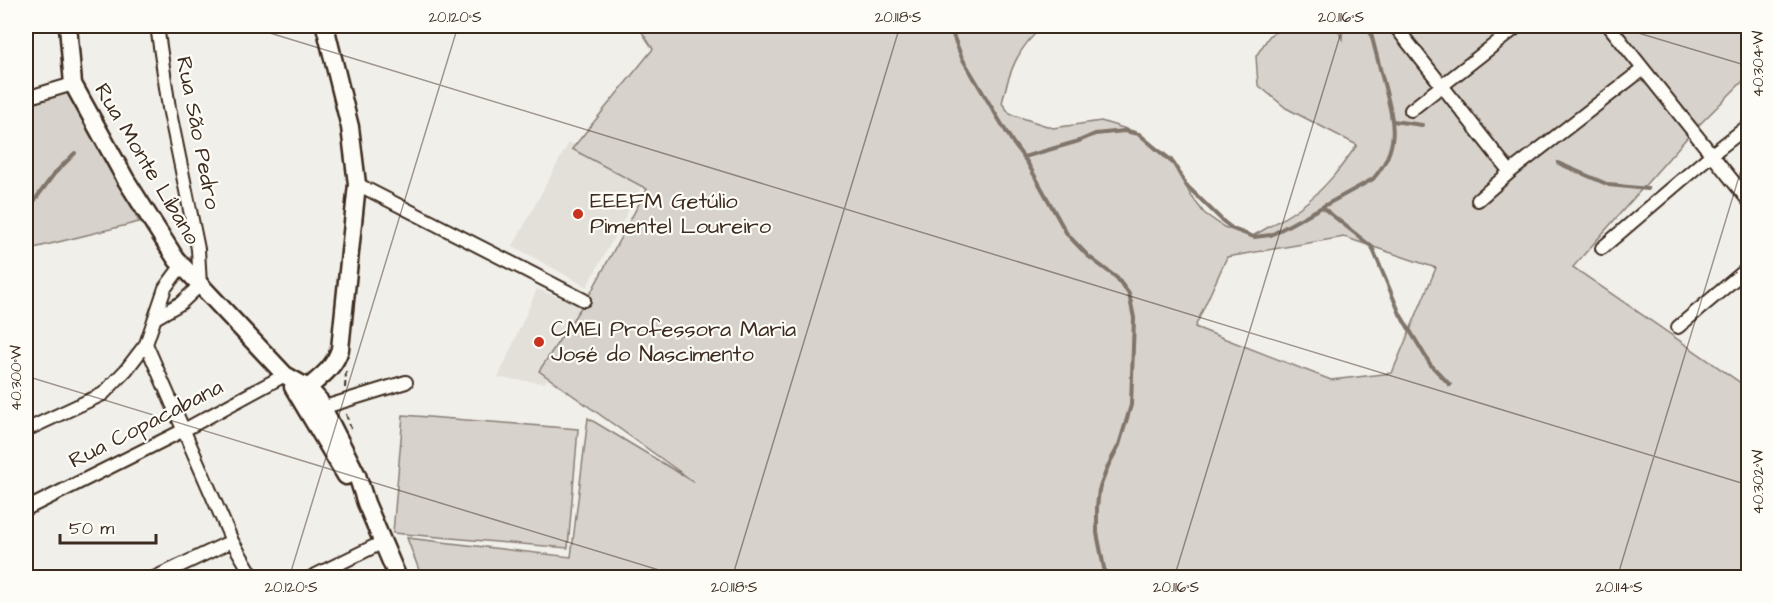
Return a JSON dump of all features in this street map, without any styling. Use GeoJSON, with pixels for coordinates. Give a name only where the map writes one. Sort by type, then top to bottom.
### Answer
{"type":"FeatureCollection","features":[{"type":"Feature","properties":{"kind":"main road"},"geometry":{"type":"LineString","coordinates":[[68,26],[73,84]]}},
{"type":"Feature","properties":{"kind":"main road"},"geometry":{"type":"LineString","coordinates":[[325,26],[350,127],[357,184],[340,349],[337,360],[304,392],[357,475],[366,503],[398,578]]}},
{"type":"Feature","properties":{"kind":"main road","name":"Rua Monte Líbano"},"geometry":{"type":"LineString","coordinates":[[73,84],[126,180],[179,262],[285,375],[304,392]]}},
{"type":"Feature","properties":{"kind":"street","name":"Rua São Pedro"},"geometry":{"type":"LineString","coordinates":[[157,26],[169,108],[198,249],[200,285]]}},
{"type":"Feature","properties":{"kind":"street"},"geometry":{"type":"LineString","coordinates":[[1395,26],[1510,172]]}},
{"type":"Feature","properties":{"kind":"street"},"geometry":{"type":"LineString","coordinates":[[1412,110],[1518,26]]}},
{"type":"Feature","properties":{"kind":"street"},"geometry":{"type":"LineString","coordinates":[[1609,26],[1749,200]]}},
{"type":"Feature","properties":{"kind":"street"},"geometry":{"type":"LineString","coordinates":[[1478,200],[1510,172],[1643,69]]}},
{"type":"Feature","properties":{"kind":"street"},"geometry":{"type":"LineString","coordinates":[[26,98],[73,84]]}},
{"type":"Feature","properties":{"kind":"street"},"geometry":{"type":"LineString","coordinates":[[1602,248],[1712,154],[1749,126]]}},
{"type":"Feature","properties":{"kind":"street"},"geometry":{"type":"LineString","coordinates":[[357,184],[584,300]]}},
{"type":"Feature","properties":{"kind":"street"},"geometry":{"type":"LineString","coordinates":[[179,262],[191,256],[198,249]]}},
{"type":"Feature","properties":{"kind":"street","name":"Rua Monte Líbano"},"geometry":{"type":"LineString","coordinates":[[26,429],[103,394],[126,370],[146,344],[165,288],[179,262]]}},
{"type":"Feature","properties":{"kind":"street"},"geometry":{"type":"LineString","coordinates":[[1678,327],[1749,268]]}},
{"type":"Feature","properties":{"kind":"street"},"geometry":{"type":"LineString","coordinates":[[155,318],[181,303],[200,285]]}},
{"type":"Feature","properties":{"kind":"street"},"geometry":{"type":"LineString","coordinates":[[146,344],[232,541],[254,578]]}},
{"type":"Feature","properties":{"kind":"street","name":"Rua Copacabana"},"geometry":{"type":"LineString","coordinates":[[26,508],[184,430],[285,375]]}},
{"type":"Feature","properties":{"kind":"street"},"geometry":{"type":"LineString","coordinates":[[316,410],[406,382]]}},
{"type":"Feature","properties":{"kind":"street"},"geometry":{"type":"LineString","coordinates":[[154,578],[232,541]]}},
{"type":"Feature","properties":{"kind":"street"},"geometry":{"type":"LineString","coordinates":[[310,578],[383,542]]}},
{"type":"Feature","properties":{"kind":"shaded area"},"geometry":{"type":"Polygon","coordinates":[[[638,26],[1044,26],[1027,42],[1012,70],[1002,103],[1010,114],[1053,128],[1101,121],[1136,132],[1172,159],[1190,194],[1204,213],[1224,227],[1251,237],[1294,212],[1314,196],[1357,145],[1286,108],[1258,85],[1256,56],[1270,35],[1285,26],[1336,26],[1342,39],[1343,26],[1747,26],[1748,76],[1692,132],[1573,267],[1748,388],[1748,577],[422,578],[407,538],[571,557],[588,418],[694,482],[539,371],[591,292],[647,189],[572,149],[653,49],[638,26]],[[1344,237],[1227,257],[1195,327],[1331,380],[1392,373],[1436,268],[1344,237]]]}},
{"type":"Feature","properties":{"kind":"shaded area"},"geometry":{"type":"Polygon","coordinates":[[[73,89],[139,222],[26,250],[26,103],[73,89]]]}},
{"type":"Feature","properties":{"kind":"shaded area","name":"EEEFM Getúlio Pimentel Loureiro"},"geometry":{"type":"Polygon","coordinates":[[[569,142],[644,182],[587,287],[513,246],[569,142]]]}},
{"type":"Feature","properties":{"kind":"shaded area","name":"CMEI Professora Maria José do Nascimento"},"geometry":{"type":"Polygon","coordinates":[[[537,289],[580,305],[545,383],[498,378],[537,289]]]}},
{"type":"Feature","properties":{"kind":"shaded area"},"geometry":{"type":"Polygon","coordinates":[[[403,415],[578,429],[568,548],[393,533],[403,415]]]}},
{"type":"Feature","properties":{"kind":"waterway"},"geometry":{"type":"LineString","coordinates":[[952,26],[962,58],[1013,143],[1027,162],[1067,234],[1088,256],[1117,278],[1129,294],[1134,318],[1131,405],[1119,445],[1099,490],[1097,507],[1097,533],[1106,578]]}},
{"type":"Feature","properties":{"kind":"waterway"},"geometry":{"type":"LineString","coordinates":[[1024,157],[1095,134],[1124,131],[1139,134],[1174,164],[1186,185],[1233,229],[1254,237],[1271,235],[1373,179],[1388,156],[1393,134],[1392,122],[1369,26]]}},
{"type":"Feature","properties":{"kind":"waterway"},"geometry":{"type":"LineString","coordinates":[[1393,121],[1422,125]]}},
{"type":"Feature","properties":{"kind":"waterway"},"geometry":{"type":"LineString","coordinates":[[26,212],[54,174],[75,153]]}},
{"type":"Feature","properties":{"kind":"waterway"},"geometry":{"type":"LineString","coordinates":[[1558,163],[1609,185],[1648,189]]}},
{"type":"Feature","properties":{"kind":"waterway"},"geometry":{"type":"LineString","coordinates":[[1322,207],[1372,247],[1400,314],[1430,364],[1450,385]]}},
{"type":"Feature","properties":{"kind":"place","name":"EEEFM Getúlio Pimentel Loureiro"},"geometry":{"type":"Point","coordinates":[578,214]}},
{"type":"Feature","properties":{"kind":"place","name":"CMEI Professora Maria José do Nascimento"},"geometry":{"type":"Point","coordinates":[539,342]}}]}
